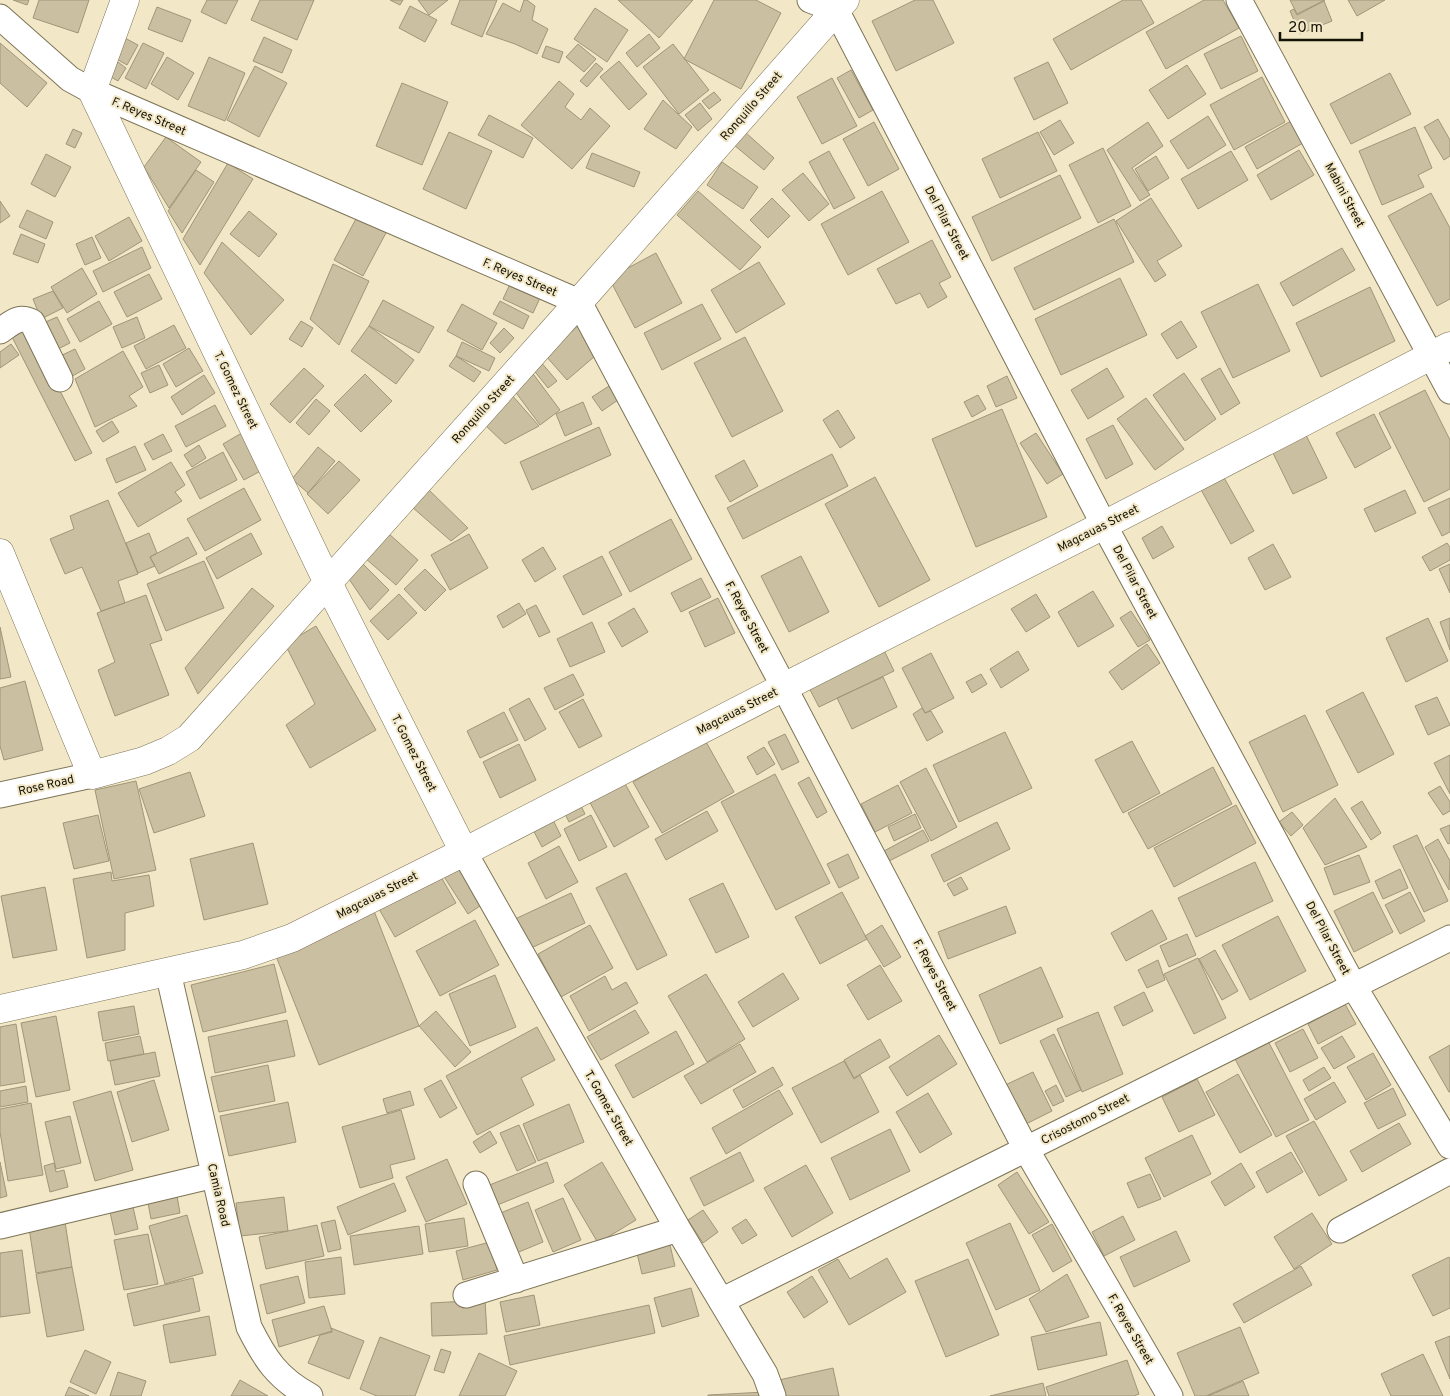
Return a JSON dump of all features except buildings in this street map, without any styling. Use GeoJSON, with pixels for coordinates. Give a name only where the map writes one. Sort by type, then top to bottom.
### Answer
{"type":"FeatureCollection","features":[{"type":"Feature","properties":{"kind":"street"},"geometry":{"type":"LineString","coordinates":[[92,91],[125,0]]}},
{"type":"Feature","properties":{"kind":"street"},"geometry":{"type":"LineString","coordinates":[[810,0],[840,5]]}},
{"type":"Feature","properties":{"kind":"street","name":"Mabini Street"},"geometry":{"type":"LineString","coordinates":[[1239,0],[1441,350],[1450,391]]}},
{"type":"Feature","properties":{"kind":"street","name":"Ronquillo Street"},"geometry":{"type":"LineString","coordinates":[[92,774],[152,758],[189,738],[840,5]]}},
{"type":"Feature","properties":{"kind":"street","name":"Del Pilar Street"},"geometry":{"type":"LineString","coordinates":[[840,5],[1104,525],[1353,985],[1450,1146]]}},
{"type":"Feature","properties":{"kind":"street","name":"F. Reyes Street"},"geometry":{"type":"LineString","coordinates":[[0,17],[65,75],[92,91],[578,302],[784,687],[1026,1149],[1170,1396]]}},
{"type":"Feature","properties":{"kind":"street","name":"T. Gomez Street"},"geometry":{"type":"LineString","coordinates":[[92,91],[328,583],[464,852],[678,1229],[765,1374],[773,1396]]}},
{"type":"Feature","properties":{"kind":"street"},"geometry":{"type":"LineString","coordinates":[[0,330],[18,319],[32,322],[60,379]]}},
{"type":"Feature","properties":{"kind":"street","name":"Magcauas Street"},"geometry":{"type":"LineString","coordinates":[[0,1009],[243,955],[284,941],[464,852],[1104,525],[1441,350]]}},
{"type":"Feature","properties":{"kind":"street"},"geometry":{"type":"LineString","coordinates":[[0,553],[6,583],[92,774]]}},
{"type":"Feature","properties":{"kind":"street","name":"Rose Road"},"geometry":{"type":"LineString","coordinates":[[0,795],[92,774]]}},
{"type":"Feature","properties":{"kind":"street","name":"Crisostomo Street"},"geometry":{"type":"LineString","coordinates":[[721,1301],[1450,938]]}},
{"type":"Feature","properties":{"kind":"street","name":"Camia Road"},"geometry":{"type":"LineString","coordinates":[[168,972],[249,1327],[261,1351],[273,1368],[290,1383],[310,1396]]}},
{"type":"Feature","properties":{"kind":"street"},"geometry":{"type":"LineString","coordinates":[[1340,1230],[1450,1171]]}},
{"type":"Feature","properties":{"kind":"street"},"geometry":{"type":"LineString","coordinates":[[0,1226],[214,1175]]}},
{"type":"Feature","properties":{"kind":"street"},"geometry":{"type":"LineString","coordinates":[[476,1184],[516,1280]]}},
{"type":"Feature","properties":{"kind":"street"},"geometry":{"type":"LineString","coordinates":[[466,1295],[678,1229]]}}]}
